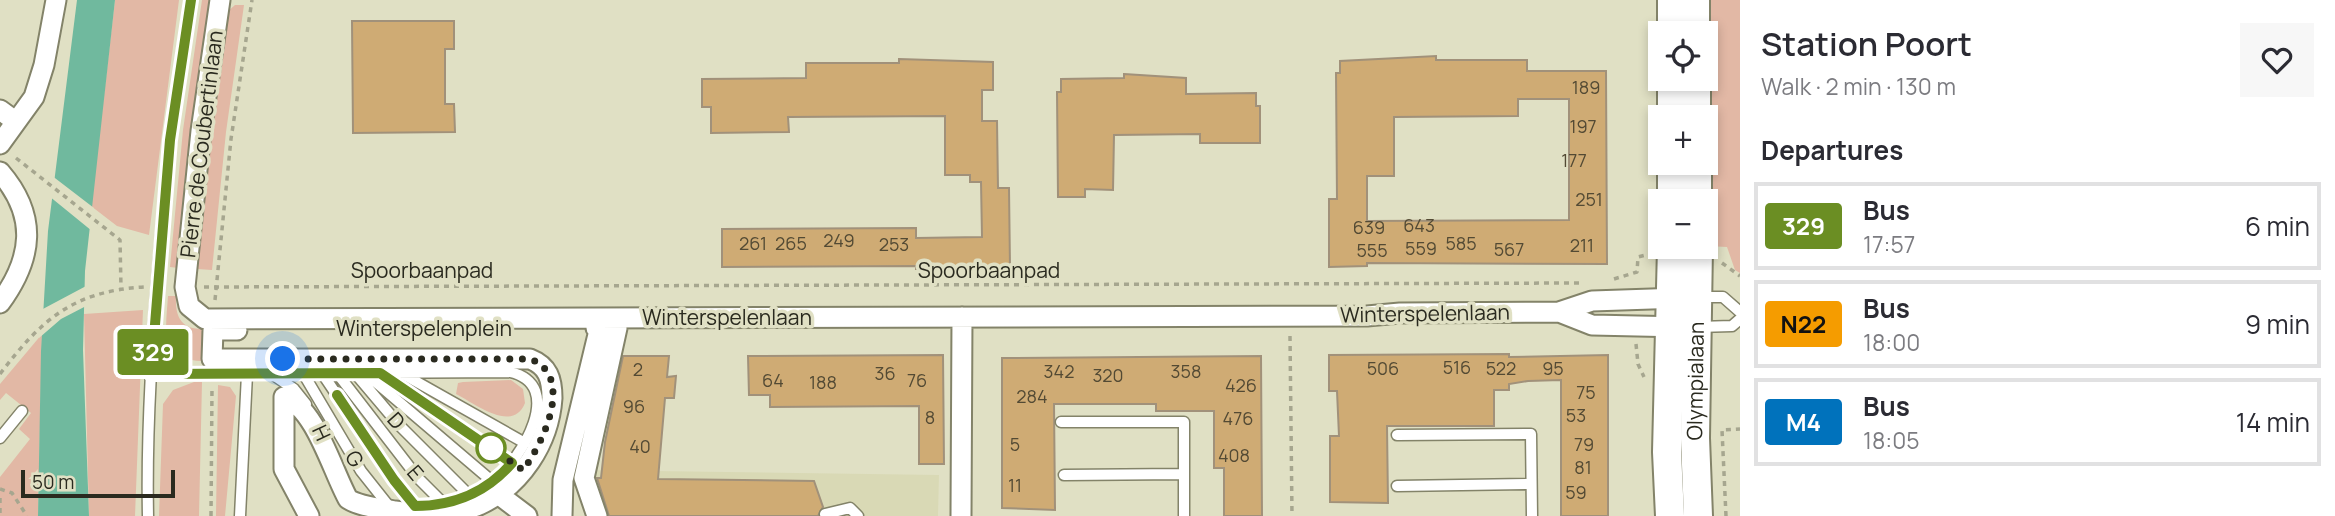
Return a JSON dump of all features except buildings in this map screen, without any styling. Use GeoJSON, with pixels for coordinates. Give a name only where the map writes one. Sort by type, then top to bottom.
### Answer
{"type":"FeatureCollection","features":[{"type":"Feature","properties":{"kind":"street"},"geometry":{"type":"LineString","coordinates":[[0,144],[7,115],[34,97],[44,65],[56,0]]}},
{"type":"Feature","properties":{"kind":"street","name":"Pierre de Coubertinlaan"},"geometry":{"type":"LineString","coordinates":[[185,287],[201,131],[220,0]]}},
{"type":"Feature","properties":{"kind":"street"},"geometry":{"type":"LineString","coordinates":[[1672,0],[1672,21]]}},
{"type":"Feature","properties":{"kind":"street"},"geometry":{"type":"LineString","coordinates":[[1695,0],[1695,21]]}},
{"type":"Feature","properties":{"kind":"street"},"geometry":{"type":"LineString","coordinates":[[0,172],[20,197],[27,245],[20,270],[0,303]]}},
{"type":"Feature","properties":{"kind":"street","name":"Olympialaan"},"geometry":{"type":"LineString","coordinates":[[1670,516],[1667,452],[1670,298],[1682,259]]}},
{"type":"Feature","properties":{"kind":"street","name":"Olympialaan"},"geometry":{"type":"LineString","coordinates":[[1688,259],[1699,297],[1695,438],[1698,516]]}},
{"type":"Feature","properties":{"kind":"street","name":"Winterspelenlaan"},"geometry":{"type":"LineString","coordinates":[[185,287],[189,306],[205,319],[600,323],[1559,312],[1592,300],[1699,297]]}},
{"type":"Feature","properties":{"kind":"street","name":"Winterspelenlaan"},"geometry":{"type":"LineString","coordinates":[[1559,312],[1592,325],[1698,327]]}},
{"type":"Feature","properties":{"kind":"street"},"geometry":{"type":"LineString","coordinates":[[961,516],[962,317]]}},
{"type":"Feature","properties":{"kind":"street"},"geometry":{"type":"LineString","coordinates":[[562,516],[563,480],[600,323],[617,328],[584,478],[597,516]]}},
{"type":"Feature","properties":{"kind":"street","name":"Winterspelenplein"},"geometry":{"type":"LineString","coordinates":[[309,516],[284,469],[284,397],[299,404],[310,418],[351,502],[435,515],[463,511],[496,488],[532,457],[548,424],[551,383],[548,372],[538,362],[516,359],[212,359],[214,330],[600,323]]}},
{"type":"Feature","properties":{"kind":"street"},"geometry":{"type":"LineString","coordinates":[[496,488],[527,516]]}},
{"type":"Feature","properties":{"kind":"lane"},"geometry":{"type":"LineString","coordinates":[[148,516],[151,374],[170,140],[191,0]]}},
{"type":"Feature","properties":{"kind":"lane"},"geometry":{"type":"LineString","coordinates":[[1699,297],[1723,298],[1740,312]]}},
{"type":"Feature","properties":{"kind":"lane"},"geometry":{"type":"LineString","coordinates":[[1698,327],[1732,326],[1740,319]]}},
{"type":"Feature","properties":{"kind":"lane","name":"Winterspelenplein"},"geometry":{"type":"LineString","coordinates":[[151,374],[510,372],[523,377],[532,386],[537,406],[536,422],[496,488],[444,504],[388,505],[360,500]]}},
{"type":"Feature","properties":{"kind":"lane","name":"G"},"geometry":{"type":"LineString","coordinates":[[303,373],[361,471],[388,505]]}},
{"type":"Feature","properties":{"kind":"lane"},"geometry":{"type":"LineString","coordinates":[[322,373],[394,480],[415,506]]}},
{"type":"Feature","properties":{"kind":"lane","name":"E"},"geometry":{"type":"LineString","coordinates":[[337,373],[418,478],[444,504]]}},
{"type":"Feature","properties":{"kind":"lane"},"geometry":{"type":"LineString","coordinates":[[360,373],[496,488]]}},
{"type":"Feature","properties":{"kind":"lane","name":"D"},"geometry":{"type":"LineString","coordinates":[[360,373],[399,425],[470,496]]}},
{"type":"Feature","properties":{"kind":"lane"},"geometry":{"type":"LineString","coordinates":[[380,373],[512,463]]}},
{"type":"Feature","properties":{"kind":"lane"},"geometry":{"type":"LineString","coordinates":[[401,373],[525,443]]}},
{"type":"Feature","properties":{"kind":"lane"},"geometry":{"type":"LineString","coordinates":[[240,516],[247,374]]}},
{"type":"Feature","properties":{"kind":"lane","name":"H"},"geometry":{"type":"LineString","coordinates":[[272,374],[301,395],[337,468],[360,500]]}},
{"type":"Feature","properties":{"kind":"lane"},"geometry":{"type":"LineString","coordinates":[[0,438],[22,411]]}},
{"type":"Feature","properties":{"kind":"lane"},"geometry":{"type":"LineString","coordinates":[[1061,422],[1184,422],[1184,516]]}},
{"type":"Feature","properties":{"kind":"lane"},"geometry":{"type":"LineString","coordinates":[[1396,435],[1531,434],[1532,516]]}},
{"type":"Feature","properties":{"kind":"lane"},"geometry":{"type":"LineString","coordinates":[[1064,475],[1183,474]]}},
{"type":"Feature","properties":{"kind":"lane"},"geometry":{"type":"LineString","coordinates":[[1397,486],[1531,484]]}},
{"type":"Feature","properties":{"kind":"lane"},"geometry":{"type":"LineString","coordinates":[[825,514],[850,509],[858,516]]}},
{"type":"Feature","properties":{"kind":"path","name":"Spoorbaanpad"},"geometry":{"type":"LineString","coordinates":[[252,0],[231,139],[216,287],[1583,283]]}},
{"type":"Feature","properties":{"kind":"path"},"geometry":{"type":"LineString","coordinates":[[32,170],[120,240],[121,288]]}},
{"type":"Feature","properties":{"kind":"path"},"geometry":{"type":"LineString","coordinates":[[1608,281],[1637,272],[1638,257],[1648,256]]}},
{"type":"Feature","properties":{"kind":"path"},"geometry":{"type":"LineString","coordinates":[[1710,259],[1724,264],[1740,276]]}},
{"type":"Feature","properties":{"kind":"path"},"geometry":{"type":"LineString","coordinates":[[0,374],[39,327],[57,312],[91,296]]}},
{"type":"Feature","properties":{"kind":"path"},"geometry":{"type":"LineString","coordinates":[[1290,317],[1292,516]]}},
{"type":"Feature","properties":{"kind":"path"},"geometry":{"type":"LineString","coordinates":[[1726,516],[1722,430],[1740,429]]}},
{"type":"Feature","properties":{"kind":"path"},"geometry":{"type":"LineString","coordinates":[[211,516],[212,477]]}},
{"type":"Feature","properties":{"kind":"path"},"geometry":{"type":"LineString","coordinates":[[0,489],[12,493],[27,516]]}},
{"type":"Feature","properties":{"kind":"path"},"geometry":{"type":"LineString","coordinates":[[0,498],[0,516]]}},
{"type":"Feature","properties":{"kind":"shaded area"},"geometry":{"type":"Polygon","coordinates":[[[77,0],[115,0],[85,271],[83,350],[89,516],[38,516],[41,351],[48,231],[77,0]]]}},
{"type":"Feature","properties":{"kind":"shaded area"},"geometry":{"type":"Polygon","coordinates":[[[115,0],[179,0],[149,235],[117,226],[91,206],[115,0]]]}},
{"type":"Feature","properties":{"kind":"shaded area"},"geometry":{"type":"Polygon","coordinates":[[[202,0],[210,0],[193,119],[178,268],[170,267],[183,130],[202,0]]]}},
{"type":"Feature","properties":{"kind":"shaded area"},"geometry":{"type":"Polygon","coordinates":[[[1701,0],[1740,0],[1740,273],[1735,270],[1727,247],[1718,247],[1718,189],[1706,189],[1706,175],[1718,175],[1718,105],[1706,105],[1706,91],[1718,91],[1718,21],[1704,21],[1701,0]]]}},
{"type":"Feature","properties":{"kind":"shaded area"},"geometry":{"type":"Polygon","coordinates":[[[235,5],[244,5],[226,132],[212,270],[197,269],[211,129],[227,12],[235,5]]]}},
{"type":"Feature","properties":{"kind":"shaded area"},"geometry":{"type":"Polygon","coordinates":[[[168,296],[176,296],[178,316],[185,324],[203,329],[202,361],[188,359],[171,349],[166,331],[168,296]]]}},
{"type":"Feature","properties":{"kind":"shaded area"},"geometry":{"type":"Polygon","coordinates":[[[143,310],[135,516],[89,516],[84,314],[143,310]]]}},
{"type":"Feature","properties":{"kind":"shaded area"},"geometry":{"type":"Polygon","coordinates":[[[42,334],[38,516],[0,516],[0,477],[30,439],[19,429],[31,413],[6,393],[0,400],[0,384],[42,334]]]}},
{"type":"Feature","properties":{"kind":"shaded area"},"geometry":{"type":"Polygon","coordinates":[[[511,380],[523,389],[525,403],[519,412],[512,416],[493,414],[456,394],[458,383],[511,380]]]}},
{"type":"Feature","properties":{"kind":"shaded area"},"geometry":{"type":"Polygon","coordinates":[[[194,382],[202,382],[199,516],[159,516],[163,404],[173,390],[194,382]]]}},
{"type":"Feature","properties":{"kind":"shaded area"},"geometry":{"type":"Polygon","coordinates":[[[218,385],[230,387],[236,396],[225,516],[216,516],[218,385]]]}},
{"type":"Feature","properties":{"kind":"shaded area"},"geometry":{"type":"Polygon","coordinates":[[[579,470],[939,475],[938,516],[593,516],[579,470]]]}},
{"type":"Feature","properties":{"kind":"pier"},"geometry":{"type":"Polygon","coordinates":[[[51,175],[94,208],[92,231],[49,196],[51,175]]]}},
{"type":"Feature","properties":{"kind":"pier"},"geometry":{"type":"Polygon","coordinates":[[[88,285],[88,305],[61,319],[39,338],[41,310],[88,285]]]}},
{"type":"Feature","properties":{"kind":"bus line","name":"329"},"geometry":{"type":"LineString","coordinates":[[191,0],[170,140],[156,286],[151,374],[380,373],[512,463],[493,482],[461,500],[415,506],[394,480],[337,395]]}},
{"type":"Feature","properties":{"kind":"route"},"geometry":{"type":"LineString","coordinates":[[283,359],[530,359],[538,362],[548,372],[552,391],[548,424],[534,455],[523,470],[491,448]]}}]}
